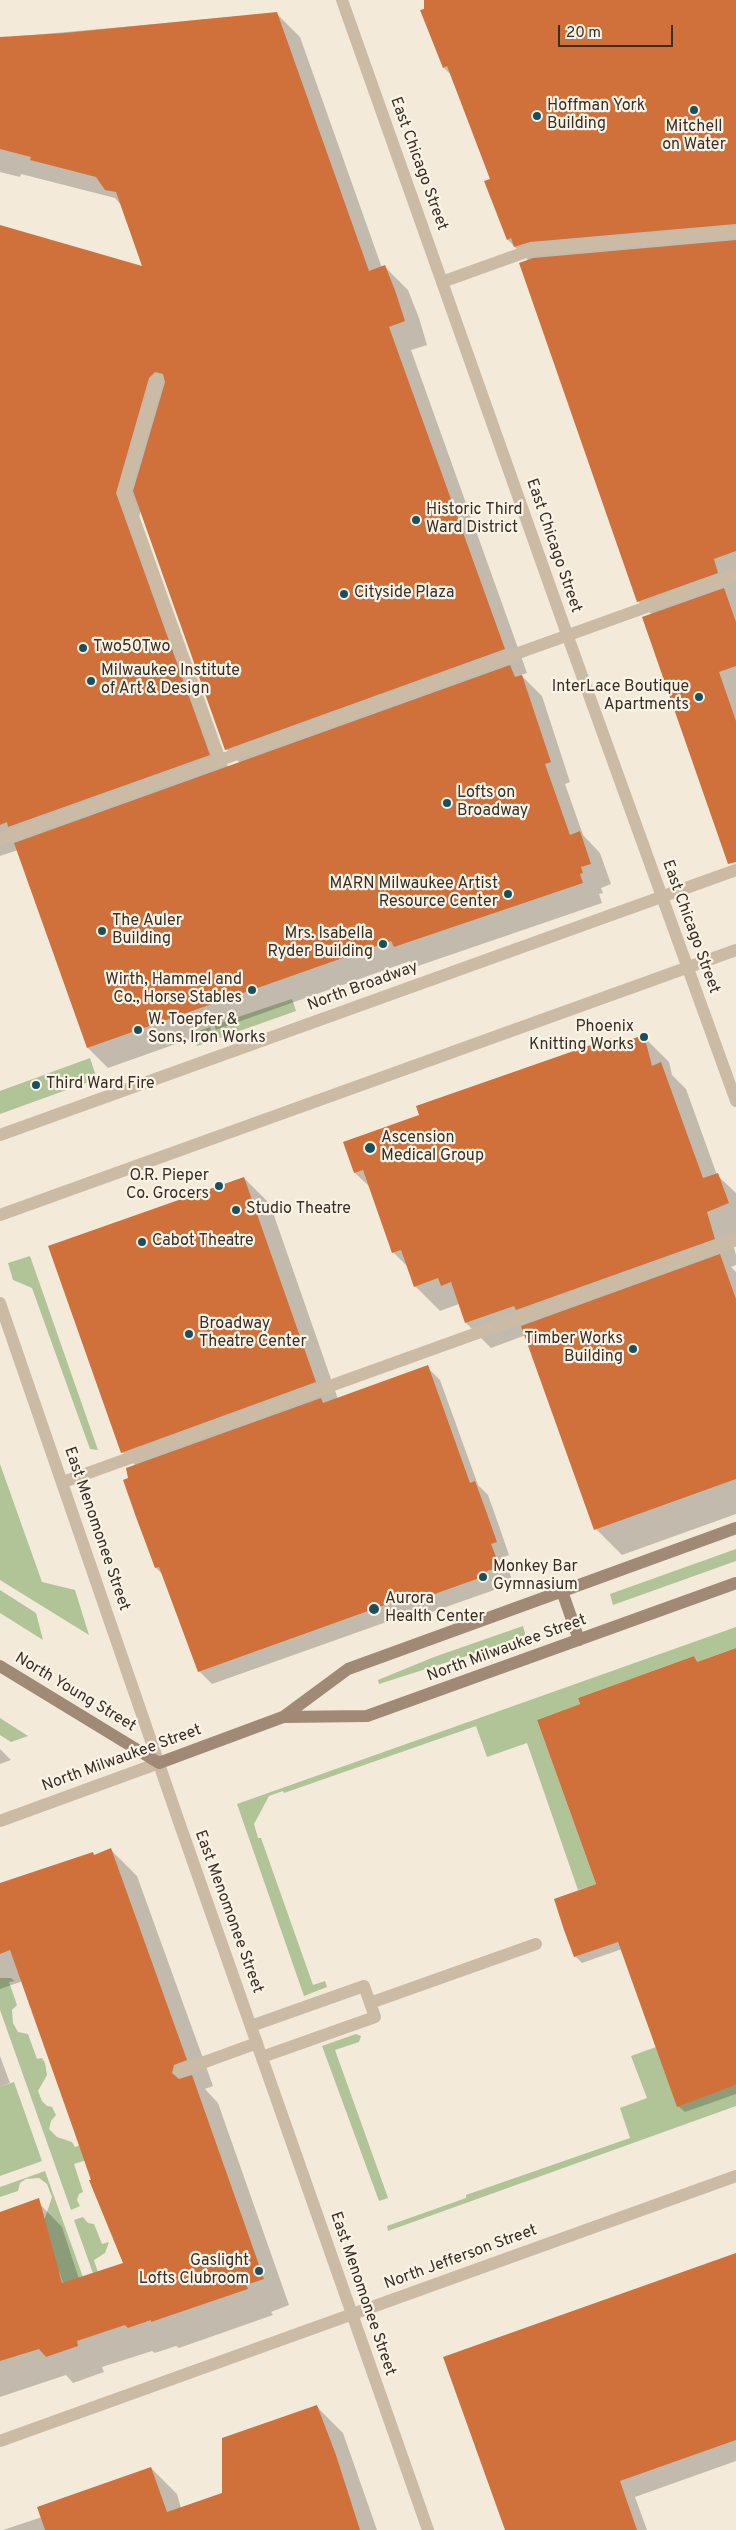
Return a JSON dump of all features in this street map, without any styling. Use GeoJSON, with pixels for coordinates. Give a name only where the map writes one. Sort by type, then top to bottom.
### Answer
{"type":"FeatureCollection","features":[{"type":"Feature","properties":{"kind":"main road","name":"North Milwaukee Street"},"geometry":{"type":"LineString","coordinates":[[159,1763],[283,1717],[348,1669],[736,1528]]}},
{"type":"Feature","properties":{"kind":"main road","name":"North Milwaukee Street"},"geometry":{"type":"LineString","coordinates":[[283,1717],[367,1716],[736,1583]]}},
{"type":"Feature","properties":{"kind":"main road"},"geometry":{"type":"LineString","coordinates":[[562,1591],[579,1640]]}},
{"type":"Feature","properties":{"kind":"main road","name":"North Young Street"},"geometry":{"type":"LineString","coordinates":[[0,1666],[159,1763]]}},
{"type":"Feature","properties":{"kind":"street","name":"East Chicago Street"},"geometry":{"type":"LineString","coordinates":[[342,0],[568,637],[736,1101]]}},
{"type":"Feature","properties":{"kind":"street"},"geometry":{"type":"LineString","coordinates":[[442,282],[531,250],[736,232]]}},
{"type":"Feature","properties":{"kind":"street"},"geometry":{"type":"LineString","coordinates":[[157,380],[124,491],[220,760]]}},
{"type":"Feature","properties":{"kind":"street"},"geometry":{"type":"LineString","coordinates":[[0,839],[568,637],[736,575]]}},
{"type":"Feature","properties":{"kind":"street","name":"North Broadway"},"geometry":{"type":"LineString","coordinates":[[0,1135],[736,870]]}},
{"type":"Feature","properties":{"kind":"street"},"geometry":{"type":"LineString","coordinates":[[0,1215],[736,950]]}},
{"type":"Feature","properties":{"kind":"street"},"geometry":{"type":"LineString","coordinates":[[63,1482],[736,1240]]}},
{"type":"Feature","properties":{"kind":"street","name":"East Menomonee Street"},"geometry":{"type":"LineString","coordinates":[[0,1303],[428,2530]]}},
{"type":"Feature","properties":{"kind":"street","name":"North Milwaukee Street"},"geometry":{"type":"LineString","coordinates":[[0,1821],[159,1763]]}},
{"type":"Feature","properties":{"kind":"street"},"geometry":{"type":"LineString","coordinates":[[370,2003],[536,1944]]}},
{"type":"Feature","properties":{"kind":"street"},"geometry":{"type":"LineString","coordinates":[[252,2026],[364,1986],[375,2017],[262,2057]]}},
{"type":"Feature","properties":{"kind":"street"},"geometry":{"type":"LineString","coordinates":[[180,2071],[257,2043]]}},
{"type":"Feature","properties":{"kind":"street","name":"North Jefferson Street"},"geometry":{"type":"LineString","coordinates":[[0,2441],[736,2176]]}},
{"type":"Feature","properties":{"kind":"green space"},"geometry":{"type":"Polygon","coordinates":[[[292,999],[296,1011],[197,1046],[193,1033],[210,1027],[212,1032],[216,1030],[214,1025],[292,999]]]}},
{"type":"Feature","properties":{"kind":"green space"},"geometry":{"type":"Polygon","coordinates":[[[90,1058],[97,1079],[0,1114],[0,1091],[90,1058]]]}},
{"type":"Feature","properties":{"kind":"green space"},"geometry":{"type":"Polygon","coordinates":[[[30,1256],[98,1450],[90,1449],[32,1288],[13,1280],[8,1263],[30,1256]]]}},
{"type":"Feature","properties":{"kind":"green space"},"geometry":{"type":"Polygon","coordinates":[[[0,1464],[42,1582],[75,1590],[89,1635],[0,1580],[0,1464]]]}},
{"type":"Feature","properties":{"kind":"green space"},"geometry":{"type":"Polygon","coordinates":[[[736,1549],[736,1561],[613,1605],[610,1594],[736,1549]]]}},
{"type":"Feature","properties":{"kind":"green space"},"geometry":{"type":"Polygon","coordinates":[[[0,1590],[36,1613],[43,1640],[0,1613],[0,1590]]]}},
{"type":"Feature","properties":{"kind":"green space"},"geometry":{"type":"Polygon","coordinates":[[[523,1626],[526,1637],[379,1684],[378,1680],[434,1657],[523,1626]]]}},
{"type":"Feature","properties":{"kind":"green space"},"geometry":{"type":"Polygon","coordinates":[[[736,1627],[736,1648],[697,1662],[694,1656],[578,1698],[580,1704],[537,1720],[596,1884],[578,1890],[527,1743],[487,1757],[476,1726],[284,1793],[283,1791],[269,1796],[254,1824],[258,1838],[261,1838],[313,1985],[325,1981],[327,1987],[304,1996],[237,1804],[736,1627]]]}},
{"type":"Feature","properties":{"kind":"green space"},"geometry":{"type":"Polygon","coordinates":[[[0,1718],[28,1736],[11,1742],[0,1735],[0,1718]]]}},
{"type":"Feature","properties":{"kind":"green space"},"geometry":{"type":"Polygon","coordinates":[[[0,1978],[11,1978],[15,1981],[9,1982],[17,2005],[12,2010],[13,2023],[18,2032],[28,2034],[37,2059],[42,2058],[45,2063],[47,2075],[38,2091],[42,2101],[47,2106],[52,2107],[56,2115],[51,2121],[49,2129],[57,2137],[72,2142],[75,2147],[83,2144],[93,2158],[74,2164],[83,2192],[79,2194],[77,2200],[80,2206],[71,2210],[0,2010],[0,1978]]]}},
{"type":"Feature","properties":{"kind":"green space"},"geometry":{"type":"Polygon","coordinates":[[[356,2034],[361,2036],[359,2042],[335,2050],[388,2198],[379,2201],[322,2046],[356,2034]]]}},
{"type":"Feature","properties":{"kind":"green space"},"geometry":{"type":"Polygon","coordinates":[[[656,2047],[677,2106],[736,2085],[736,2106],[388,2231],[387,2226],[466,2198],[466,2195],[630,2138],[620,2108],[647,2098],[631,2056],[656,2047]]]}},
{"type":"Feature","properties":{"kind":"green space"},"geometry":{"type":"Polygon","coordinates":[[[14,2082],[42,2161],[0,2176],[0,2087],[14,2082]]]}},
{"type":"Feature","properties":{"kind":"green space"},"geometry":{"type":"Polygon","coordinates":[[[45,2171],[94,2308],[64,2286],[59,2271],[55,2272],[44,2221],[52,2197],[47,2184],[39,2178],[26,2179],[20,2183],[18,2191],[0,2197],[0,2187],[45,2171]]]}},
{"type":"Feature","properties":{"kind":"green space"},"geometry":{"type":"Polygon","coordinates":[[[83,2217],[88,2223],[94,2224],[102,2244],[109,2242],[105,2253],[94,2260],[107,2301],[100,2293],[74,2220],[83,2217]]]}},
{"type":"Feature","properties":{"kind":"building"},"geometry":{"type":"Polygon","coordinates":[[[424,0],[736,0],[736,224],[530,242],[514,247],[511,238],[507,240],[484,181],[490,179],[447,66],[443,68],[420,10],[424,9],[424,0]]]}},
{"type":"Feature","properties":{"kind":"building"},"geometry":{"type":"Polygon","coordinates":[[[277,12],[369,271],[385,265],[396,293],[405,321],[389,327],[505,649],[225,750],[133,491],[165,382],[163,374],[155,372],[149,378],[116,493],[210,755],[8,827],[7,822],[0,825],[0,225],[142,266],[116,192],[105,190],[96,177],[30,160],[31,157],[0,149],[0,37],[64,33],[277,12]]]}},
{"type":"Feature","properties":{"kind":"building"},"geometry":{"type":"Polygon","coordinates":[[[736,240],[736,551],[714,559],[718,573],[637,602],[519,263],[533,258],[736,240]]]}},
{"type":"Feature","properties":{"kind":"building","name":"InterLace Boutique Apartments"},"geometry":{"type":"Polygon","coordinates":[[[724,588],[736,622],[736,666],[719,672],[736,721],[736,862],[728,864],[642,617],[724,588]]]}},
{"type":"Feature","properties":{"kind":"building"},"geometry":{"type":"Polygon","coordinates":[[[510,665],[515,677],[522,675],[551,762],[545,764],[570,835],[580,831],[591,864],[581,867],[583,873],[580,874],[583,883],[394,947],[391,941],[87,1048],[14,843],[510,665]]]}},
{"type":"Feature","properties":{"kind":"building"},"geometry":{"type":"Polygon","coordinates":[[[644,1035],[652,1066],[661,1062],[703,1178],[718,1173],[729,1203],[707,1212],[715,1239],[516,1310],[514,1306],[465,1323],[451,1282],[441,1286],[438,1278],[414,1287],[401,1250],[392,1253],[363,1170],[354,1173],[343,1142],[419,1115],[416,1106],[611,1038],[614,1045],[644,1035]]]}},
{"type":"Feature","properties":{"kind":"building","name":"Broadway Theatre Center"},"geometry":{"type":"Polygon","coordinates":[[[244,1177],[316,1382],[121,1453],[48,1246],[244,1177]]]}},
{"type":"Feature","properties":{"kind":"building"},"geometry":{"type":"Polygon","coordinates":[[[720,1254],[736,1299],[736,1479],[594,1530],[521,1326],[720,1254]]]}},
{"type":"Feature","properties":{"kind":"building"},"geometry":{"type":"Polygon","coordinates":[[[428,1365],[470,1483],[475,1481],[485,1508],[497,1542],[491,1544],[500,1567],[487,1571],[488,1575],[412,1602],[411,1598],[397,1604],[396,1601],[198,1672],[159,1567],[155,1568],[136,1517],[123,1480],[128,1478],[126,1468],[321,1398],[323,1403],[428,1365]]]}},
{"type":"Feature","properties":{"kind":"building"},"geometry":{"type":"Polygon","coordinates":[[[736,1648],[736,2085],[677,2107],[618,1942],[574,1957],[564,1930],[554,1899],[596,1884],[537,1720],[580,1704],[578,1698],[694,1656],[697,1662],[736,1648]]]}},
{"type":"Feature","properties":{"kind":"building"},"geometry":{"type":"Polygon","coordinates":[[[111,1848],[187,2060],[174,2065],[172,2073],[179,2079],[192,2075],[264,2279],[246,2285],[248,2289],[151,2322],[151,2320],[128,2328],[125,2325],[77,2341],[78,2346],[46,2357],[39,2349],[0,2361],[0,2212],[39,2198],[62,2283],[123,2263],[89,2180],[91,2180],[10,1950],[0,1954],[0,1883],[93,1852],[94,1855],[111,1848]]]}},
{"type":"Feature","properties":{"kind":"building"},"geometry":{"type":"Polygon","coordinates":[[[736,2253],[736,2440],[620,2481],[637,2530],[505,2530],[443,2357],[736,2253]]]}},
{"type":"Feature","properties":{"kind":"building"},"geometry":{"type":"Polygon","coordinates":[[[317,2405],[336,2455],[360,2530],[45,2530],[37,2507],[151,2467],[167,2512],[222,2493],[222,2438],[317,2405]]]}},
{"type":"Feature","properties":{"kind":"place","name":"Mitchell on Water"},"geometry":{"type":"Point","coordinates":[694,110]}},
{"type":"Feature","properties":{"kind":"place","name":"Hoffman York Building"},"geometry":{"type":"Point","coordinates":[537,116]}},
{"type":"Feature","properties":{"kind":"place","name":"Historic Third Ward District"},"geometry":{"type":"Point","coordinates":[416,520]}},
{"type":"Feature","properties":{"kind":"place","name":"Cityside Plaza"},"geometry":{"type":"Point","coordinates":[344,594]}},
{"type":"Feature","properties":{"kind":"place","name":"Two50Two"},"geometry":{"type":"Point","coordinates":[83,648]}},
{"type":"Feature","properties":{"kind":"place","name":"Milwaukee Institute of Art & Design"},"geometry":{"type":"Point","coordinates":[91,681]}},
{"type":"Feature","properties":{"kind":"place","name":"InterLace Boutique Apartments"},"geometry":{"type":"Point","coordinates":[699,697]}},
{"type":"Feature","properties":{"kind":"place","name":"Lofts on Broadway"},"geometry":{"type":"Point","coordinates":[447,803]}},
{"type":"Feature","properties":{"kind":"place","name":"MARN Milwaukee Artist Resource Center"},"geometry":{"type":"Point","coordinates":[508,894]}},
{"type":"Feature","properties":{"kind":"place","name":"The Auler Building"},"geometry":{"type":"Point","coordinates":[102,931]}},
{"type":"Feature","properties":{"kind":"place","name":"Mrs. Isabella Ryder Building"},"geometry":{"type":"Point","coordinates":[383,944]}},
{"type":"Feature","properties":{"kind":"place","name":"Wirth, Hammel and Co., Horse Stables"},"geometry":{"type":"Point","coordinates":[252,990]}},
{"type":"Feature","properties":{"kind":"place","name":"W. Toepfer & Sons, Iron Works"},"geometry":{"type":"Point","coordinates":[138,1030]}},
{"type":"Feature","properties":{"kind":"place","name":"Phoenix Knitting Works"},"geometry":{"type":"Point","coordinates":[644,1037]}},
{"type":"Feature","properties":{"kind":"place","name":"Third Ward Fire"},"geometry":{"type":"Point","coordinates":[36,1085]}},
{"type":"Feature","properties":{"kind":"place","name":"Ascension Medical Group"},"geometry":{"type":"Point","coordinates":[370,1148]}},
{"type":"Feature","properties":{"kind":"place","name":"O.R. Pieper Co. Grocers"},"geometry":{"type":"Point","coordinates":[219,1186]}},
{"type":"Feature","properties":{"kind":"place","name":"Studio Theatre"},"geometry":{"type":"Point","coordinates":[236,1210]}},
{"type":"Feature","properties":{"kind":"place","name":"Cabot Theatre"},"geometry":{"type":"Point","coordinates":[142,1242]}},
{"type":"Feature","properties":{"kind":"place","name":"Broadway Theatre Center"},"geometry":{"type":"Point","coordinates":[189,1334]}},
{"type":"Feature","properties":{"kind":"place","name":"Timber Works Building"},"geometry":{"type":"Point","coordinates":[633,1349]}},
{"type":"Feature","properties":{"kind":"place","name":"Monkey Bar Gymnasium"},"geometry":{"type":"Point","coordinates":[483,1577]}},
{"type":"Feature","properties":{"kind":"place","name":"Aurora Health Center"},"geometry":{"type":"Point","coordinates":[374,1609]}},
{"type":"Feature","properties":{"kind":"place","name":"Gaslight Lofts Clubroom"},"geometry":{"type":"Point","coordinates":[259,2271]}}]}
